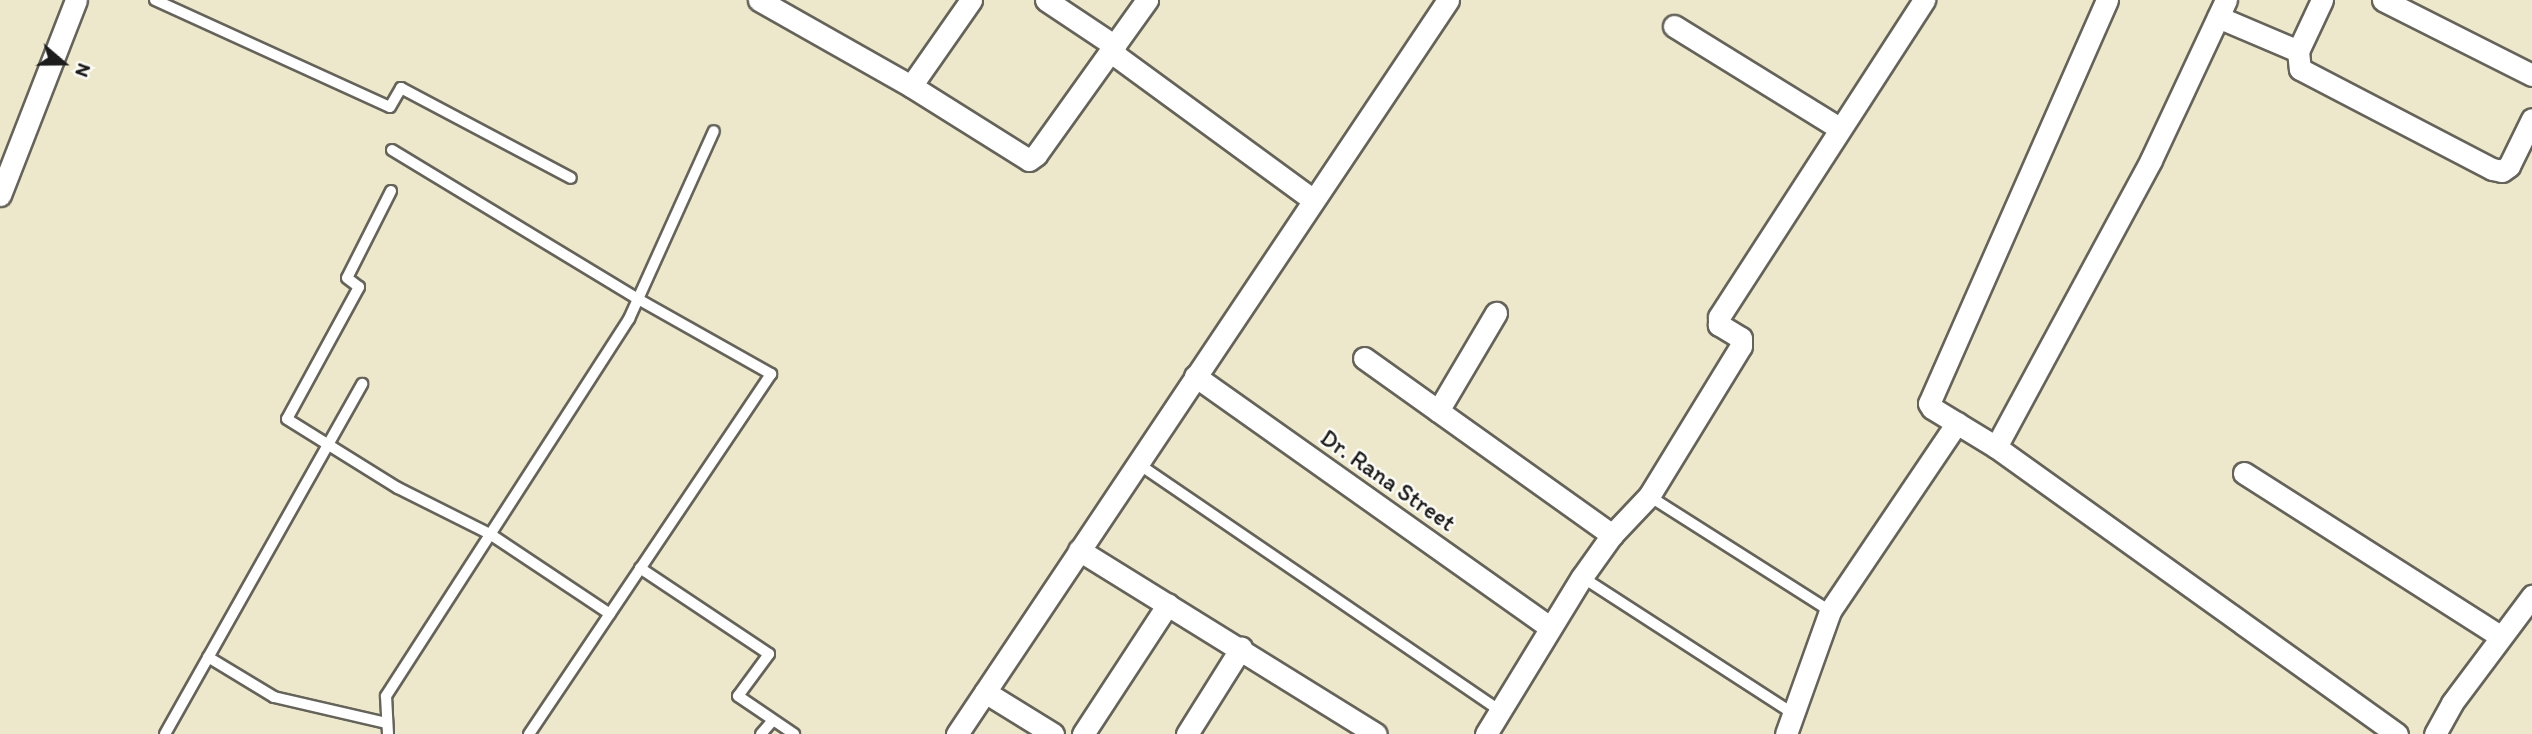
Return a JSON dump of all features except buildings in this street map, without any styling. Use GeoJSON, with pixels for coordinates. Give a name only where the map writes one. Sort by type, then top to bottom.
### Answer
{"type":"FeatureCollection","features":[{"type":"Feature","properties":{"kind":"street"},"geometry":{"type":"LineString","coordinates":[[2,185],[76,0]]}},
{"type":"Feature","properties":{"kind":"street"},"geometry":{"type":"LineString","coordinates":[[759,0],[911,86],[1029,160],[1147,0]]}},
{"type":"Feature","properties":{"kind":"street"},"geometry":{"type":"LineString","coordinates":[[911,86],[971,0]]}},
{"type":"Feature","properties":{"kind":"street"},"geometry":{"type":"LineString","coordinates":[[1046,0],[1312,198]]}},
{"type":"Feature","properties":{"kind":"street"},"geometry":{"type":"LineString","coordinates":[[957,734],[1312,198],[1448,0]]}},
{"type":"Feature","properties":{"kind":"street"},"geometry":{"type":"LineString","coordinates":[[1486,734],[1582,577],[1612,535],[1650,496],[1741,346],[1741,338],[1719,324],[1719,317],[1924,0]]}},
{"type":"Feature","properties":{"kind":"street"},"geometry":{"type":"LineString","coordinates":[[2107,0],[1930,397],[1932,408],[1996,447],[2397,734]]}},
{"type":"Feature","properties":{"kind":"street"},"geometry":{"type":"LineString","coordinates":[[2322,0],[2298,51],[2300,69],[2492,169],[2502,171],[2509,166],[2532,119]]}},
{"type":"Feature","properties":{"kind":"street"},"geometry":{"type":"LineString","coordinates":[[2383,0],[2532,75]]}},
{"type":"Feature","properties":{"kind":"street"},"geometry":{"type":"LineString","coordinates":[[1996,447],[2151,160],[2222,8],[2298,51]]}},
{"type":"Feature","properties":{"kind":"street"},"geometry":{"type":"LineString","coordinates":[[1674,26],[1839,128]]}},
{"type":"Feature","properties":{"kind":"street"},"geometry":{"type":"LineString","coordinates":[[1438,411],[1496,313]]}},
{"type":"Feature","properties":{"kind":"street"},"geometry":{"type":"LineString","coordinates":[[1364,358],[1612,535]]}},
{"type":"Feature","properties":{"kind":"street","name":"Dr. Rana Street"},"geometry":{"type":"LineString","coordinates":[[1195,376],[1550,627]]}},
{"type":"Feature","properties":{"kind":"street"},"geometry":{"type":"LineString","coordinates":[[1786,734],[1791,712],[1830,611],[1957,423]]}},
{"type":"Feature","properties":{"kind":"street"},"geometry":{"type":"LineString","coordinates":[[2244,473],[2500,636]]}},
{"type":"Feature","properties":{"kind":"street"},"geometry":{"type":"LineString","coordinates":[[1079,550],[1376,734]]}},
{"type":"Feature","properties":{"kind":"street"},"geometry":{"type":"LineString","coordinates":[[2435,734],[2452,703],[2532,596]]}},
{"type":"Feature","properties":{"kind":"street"},"geometry":{"type":"LineString","coordinates":[[1083,734],[1168,604]]}},
{"type":"Feature","properties":{"kind":"street"},"geometry":{"type":"LineString","coordinates":[[1187,734],[1241,648]]}},
{"type":"Feature","properties":{"kind":"street"},"geometry":{"type":"LineString","coordinates":[[985,692],[1052,734]]}},
{"type":"Feature","properties":{"kind":"lane"},"geometry":{"type":"LineString","coordinates":[[155,0],[390,107],[401,88],[571,178]]}},
{"type":"Feature","properties":{"kind":"lane"},"geometry":{"type":"LineString","coordinates":[[208,657],[274,697],[387,728],[386,696],[629,319],[714,131]]}},
{"type":"Feature","properties":{"kind":"lane"},"geometry":{"type":"LineString","coordinates":[[392,150],[638,299],[771,374],[529,734]]}},
{"type":"Feature","properties":{"kind":"lane"},"geometry":{"type":"LineString","coordinates":[[391,191],[347,278],[359,287],[287,419],[398,488],[490,534],[610,614]]}},
{"type":"Feature","properties":{"kind":"lane"},"geometry":{"type":"LineString","coordinates":[[165,734],[362,384]]}},
{"type":"Feature","properties":{"kind":"lane"},"geometry":{"type":"LineString","coordinates":[[1137,463],[1501,711]]}},
{"type":"Feature","properties":{"kind":"lane"},"geometry":{"type":"LineString","coordinates":[[1650,496],[1830,611]]}},
{"type":"Feature","properties":{"kind":"lane"},"geometry":{"type":"LineString","coordinates":[[640,568],[769,654],[738,696],[794,734]]}},
{"type":"Feature","properties":{"kind":"lane"},"geometry":{"type":"LineString","coordinates":[[1582,577],[1791,712]]}},
{"type":"Feature","properties":{"kind":"lane"},"geometry":{"type":"LineString","coordinates":[[761,734],[773,720]]}}]}
